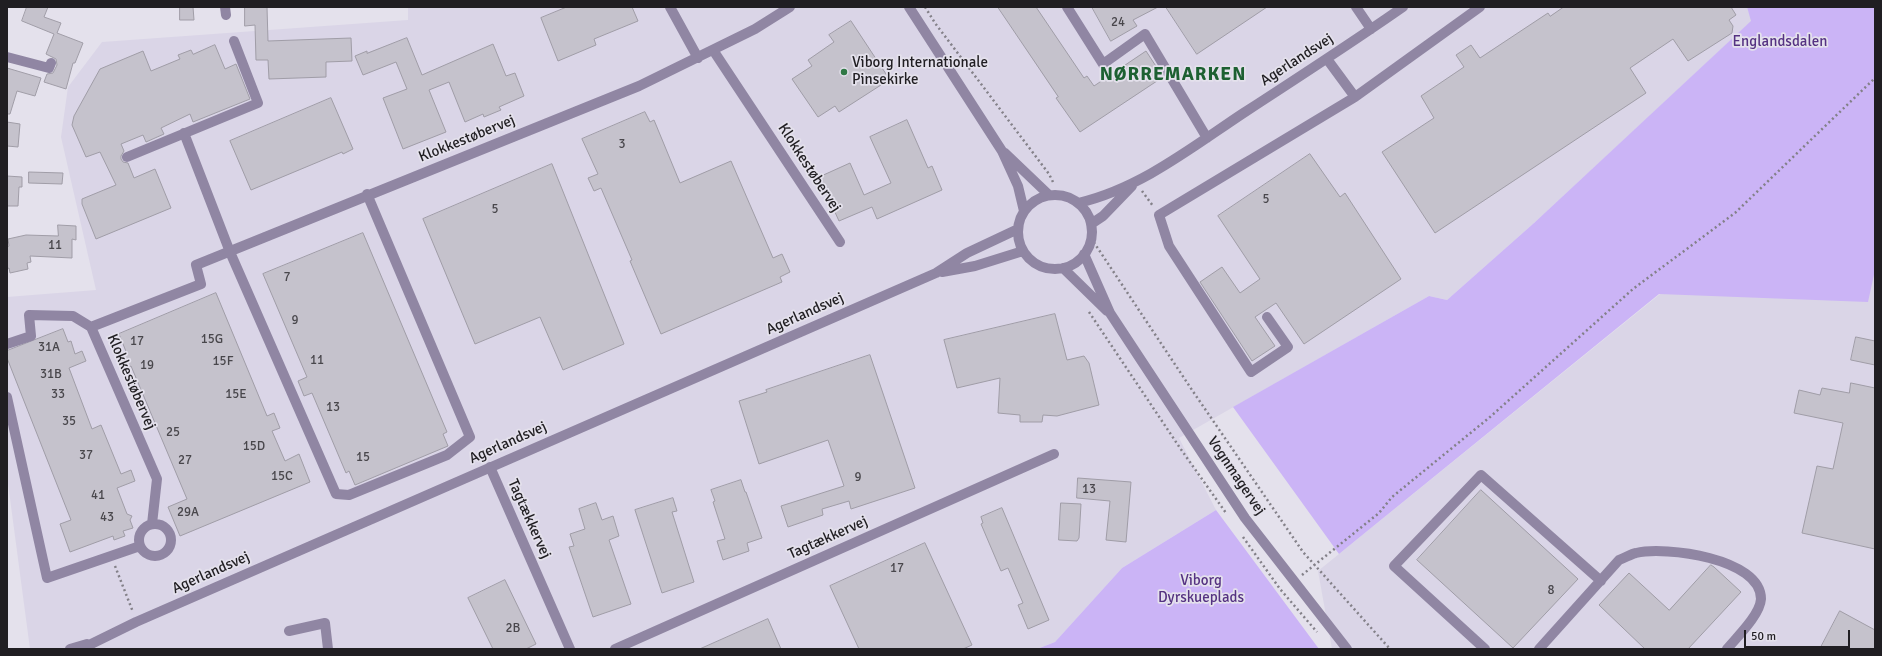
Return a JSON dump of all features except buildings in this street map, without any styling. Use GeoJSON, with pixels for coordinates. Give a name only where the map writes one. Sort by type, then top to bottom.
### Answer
{"type":"FeatureCollection","features":[{"type":"Feature","properties":{"kind":"street"},"geometry":{"type":"LineString","coordinates":[[670,7],[698,58]]}},
{"type":"Feature","properties":{"kind":"street","name":"Klokkestøbervej"},"geometry":{"type":"LineString","coordinates":[[152,524],[156,479],[91,327],[201,284],[196,265],[367,194],[639,86],[754,29],[788,7]]}},
{"type":"Feature","properties":{"kind":"street"},"geometry":{"type":"LineString","coordinates":[[909,7],[1002,151],[1018,186],[1024,210],[1018,229],[1019,240],[1023,251],[1031,260],[1041,266],[1053,268],[1063,268],[1078,260],[1084,254],[1091,238],[1091,224],[1086,212],[1078,203],[1069,198],[1054,195],[1040,198],[1024,210]]}},
{"type":"Feature","properties":{"kind":"street"},"geometry":{"type":"LineString","coordinates":[[1067,7],[1103,64],[1145,34],[1207,138]]}},
{"type":"Feature","properties":{"kind":"street"},"geometry":{"type":"LineString","coordinates":[[1356,7],[1371,29]]}},
{"type":"Feature","properties":{"kind":"street","name":"Agerlandsvej"},"geometry":{"type":"LineString","coordinates":[[1078,203],[1095,199],[1135,183],[1207,138],[1403,7]]}},
{"type":"Feature","properties":{"kind":"street"},"geometry":{"type":"LineString","coordinates":[[1267,318],[1288,347],[1251,372],[1169,246],[1159,215],[1355,97],[1480,7]]}},
{"type":"Feature","properties":{"kind":"street"},"geometry":{"type":"LineString","coordinates":[[127,157],[258,103],[234,41]]}},
{"type":"Feature","properties":{"kind":"street","name":"Klokkestøbervej"},"geometry":{"type":"LineString","coordinates":[[713,50],[840,242]]}},
{"type":"Feature","properties":{"kind":"street"},"geometry":{"type":"LineString","coordinates":[[7,56],[49,68],[51,63]]}},
{"type":"Feature","properties":{"kind":"street"},"geometry":{"type":"LineString","coordinates":[[1327,59],[1355,97]]}},
{"type":"Feature","properties":{"kind":"street"},"geometry":{"type":"LineString","coordinates":[[184,133],[230,252],[336,494],[349,495],[447,455],[470,437],[367,194]]}},
{"type":"Feature","properties":{"kind":"street"},"geometry":{"type":"LineString","coordinates":[[1002,151],[1054,195]]}},
{"type":"Feature","properties":{"kind":"street","name":"Agerlandsvej"},"geometry":{"type":"LineString","coordinates":[[1091,224],[1103,216],[1135,183]]}},
{"type":"Feature","properties":{"kind":"street","name":"Agerlandsvej"},"geometry":{"type":"LineString","coordinates":[[81,649],[136,622],[936,273],[967,253],[1018,229]]}},
{"type":"Feature","properties":{"kind":"street","name":"Agerlandsvej"},"geometry":{"type":"LineString","coordinates":[[936,273],[974,266],[1023,251]]}},
{"type":"Feature","properties":{"kind":"street","name":"Vognmagervej"},"geometry":{"type":"LineString","coordinates":[[1084,254],[1110,314],[1246,518],[1347,649]]}},
{"type":"Feature","properties":{"kind":"street","name":"Vognmagervej"},"geometry":{"type":"LineString","coordinates":[[1063,268],[1110,314]]}},
{"type":"Feature","properties":{"kind":"street"},"geometry":{"type":"LineString","coordinates":[[7,344],[31,336],[29,315],[73,316],[91,327]]}},
{"type":"Feature","properties":{"kind":"street"},"geometry":{"type":"LineString","coordinates":[[7,397],[47,578],[140,546]]}},
{"type":"Feature","properties":{"kind":"street","name":"Tagtækkervej"},"geometry":{"type":"LineString","coordinates":[[615,649],[1054,454]]}},
{"type":"Feature","properties":{"kind":"street","name":"Tagtækkervej"},"geometry":{"type":"LineString","coordinates":[[490,467],[570,649]]}},
{"type":"Feature","properties":{"kind":"street"},"geometry":{"type":"LineString","coordinates":[[1485,649],[1394,566],[1481,475],[1600,581]]}},
{"type":"Feature","properties":{"kind":"street"},"geometry":{"type":"LineString","coordinates":[[152,524],[166,528],[171,538],[169,548],[166,552],[156,556],[146,554],[140,546],[139,540],[142,530],[152,524]]}},
{"type":"Feature","properties":{"kind":"street"},"geometry":{"type":"LineString","coordinates":[[1539,649],[1620,560],[1636,553],[1658,551],[1712,557],[1749,576],[1758,588],[1761,599],[1757,610],[1727,649]]}},
{"type":"Feature","properties":{"kind":"street"},"geometry":{"type":"LineString","coordinates":[[289,631],[325,623],[328,649]]}},
{"type":"Feature","properties":{"kind":"street","name":"Agerlandsvej"},"geometry":{"type":"LineString","coordinates":[[70,649],[93,642]]}},
{"type":"Feature","properties":{"kind":"path"},"geometry":{"type":"LineString","coordinates":[[925,7],[1049,174],[1054,195]]}},
{"type":"Feature","properties":{"kind":"path"},"geometry":{"type":"LineString","coordinates":[[1315,565],[1379,513],[1392,497],[1490,417],[1633,289],[1735,213],[1875,78]]}},
{"type":"Feature","properties":{"kind":"path"},"geometry":{"type":"LineString","coordinates":[[1135,183],[1159,215]]}},
{"type":"Feature","properties":{"kind":"path"},"geometry":{"type":"LineString","coordinates":[[1091,238],[1192,390],[1303,552],[1390,649]]}},
{"type":"Feature","properties":{"kind":"path"},"geometry":{"type":"LineString","coordinates":[[1087,308],[1180,448],[1230,519]]}},
{"type":"Feature","properties":{"kind":"path"},"geometry":{"type":"LineString","coordinates":[[1239,532],[1280,589],[1321,637]]}},
{"type":"Feature","properties":{"kind":"path"},"geometry":{"type":"LineString","coordinates":[[111,556],[136,622]]}},
{"type":"Feature","properties":{"kind":"shaded area"},"geometry":{"type":"Polygon","coordinates":[[[408,7],[1747,7],[1752,21],[1534,223],[1447,300],[1429,296],[1179,438],[1216,510],[1122,568],[1055,642],[1037,649],[30,649],[7,476],[7,297],[96,290],[61,137],[68,87],[102,42],[408,20],[408,7]]]}},
{"type":"Feature","properties":{"kind":"shaded area"},"geometry":{"type":"Polygon","coordinates":[[[1875,120],[1875,649],[1332,649],[1318,571],[1875,120]]]}},
{"type":"Feature","properties":{"kind":"green space","name":"Englandsdalen"},"geometry":{"type":"Polygon","coordinates":[[[1747,7],[1875,7],[1875,270],[1868,302],[1659,294],[1339,554],[1233,407],[1429,296],[1447,300],[1534,223],[1751,21],[1747,7]]]}},
{"type":"Feature","properties":{"kind":"green space","name":"Viborg Dyrskueplads"},"geometry":{"type":"Polygon","coordinates":[[[1216,510],[1319,649],[1037,649],[1055,642],[1122,568],[1216,510]]]}},
{"type":"Feature","properties":{"kind":"place","name":"Viborg Internationale Pinsekirke"},"geometry":{"type":"Point","coordinates":[844,72]}},
{"type":"Feature","properties":{"kind":"district","name":"NØRREMARKEN"},"geometry":{"type":"Point","coordinates":[1173,75]}}]}
